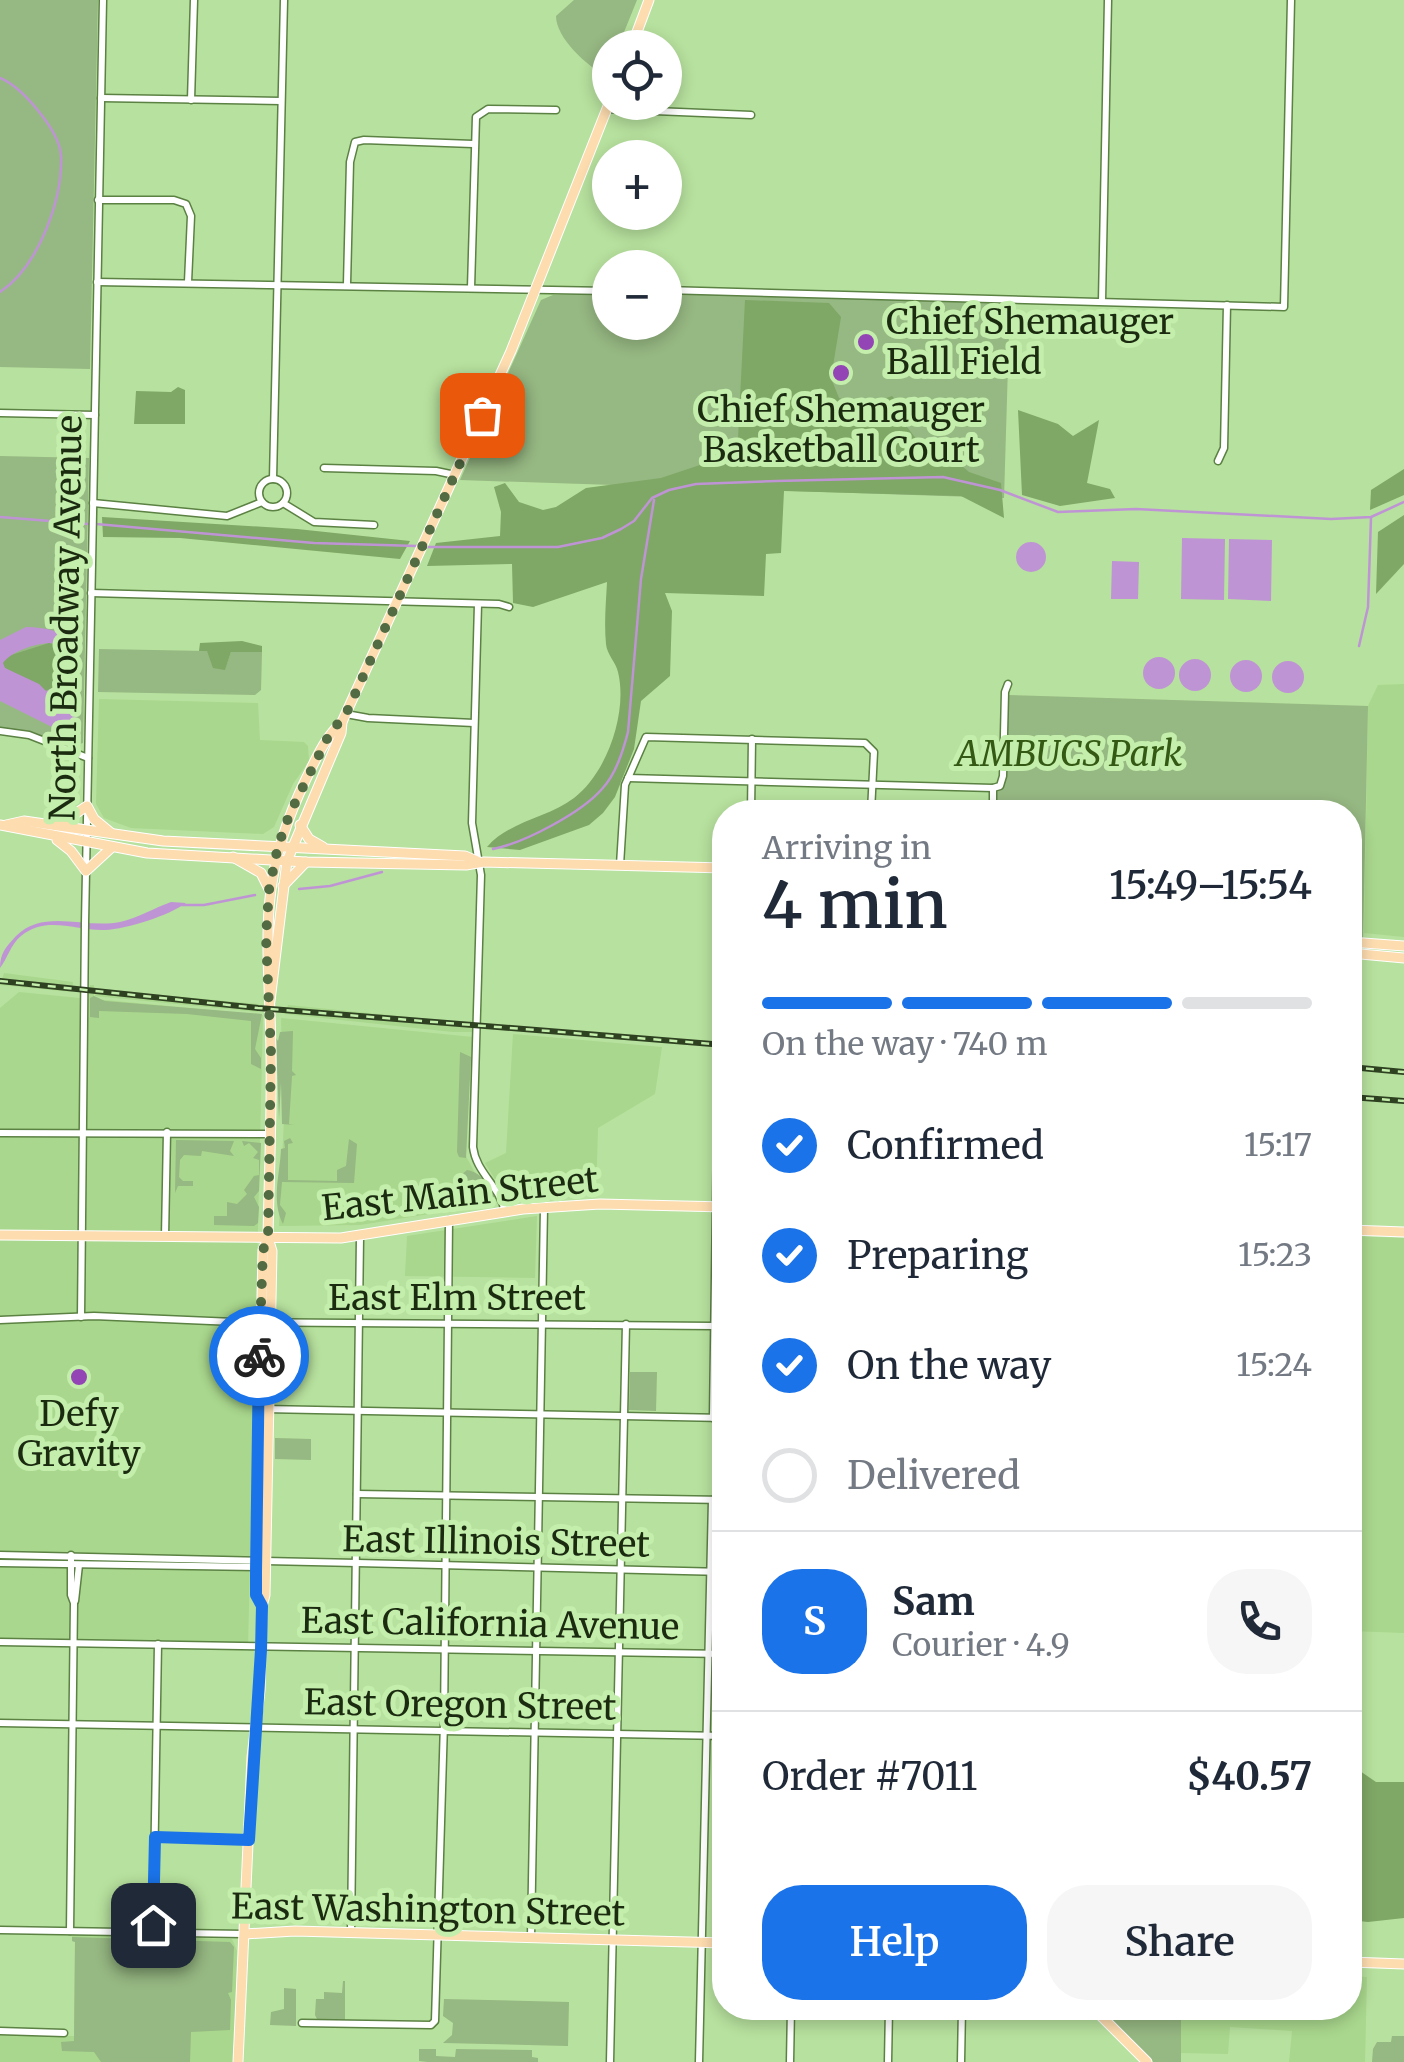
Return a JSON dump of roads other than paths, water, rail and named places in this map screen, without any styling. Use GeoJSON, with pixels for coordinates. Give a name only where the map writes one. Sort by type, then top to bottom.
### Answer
{"type":"FeatureCollection","features":[{"type":"Feature","properties":{"kind":"main road"},"geometry":{"type":"LineString","coordinates":[[637,30],[649,0]]}},
{"type":"Feature","properties":{"kind":"main road"},"geometry":{"type":"LineString","coordinates":[[270,1004],[281,888],[291,847],[344,718],[537,290],[602,120]]}},
{"type":"Feature","properties":{"kind":"main road"},"geometry":{"type":"LineString","coordinates":[[238,2062],[265,1595],[259,1563],[263,1250],[268,1238],[270,1134],[266,939],[269,890],[290,813],[330,733],[344,718]]}},
{"type":"Feature","properties":{"kind":"main road"},"geometry":{"type":"LineString","coordinates":[[58,826],[88,806],[97,823],[113,835]]}},
{"type":"Feature","properties":{"kind":"main road"},"geometry":{"type":"LineString","coordinates":[[2,826],[24,821],[163,841],[465,856],[479,862]]}},
{"type":"Feature","properties":{"kind":"main road"},"geometry":{"type":"LineString","coordinates":[[300,825],[309,839],[326,849]]}},
{"type":"Feature","properties":{"kind":"main road"},"geometry":{"type":"LineString","coordinates":[[2,826],[111,848],[169,855],[306,862],[712,868]]}},
{"type":"Feature","properties":{"kind":"main road"},"geometry":{"type":"LineString","coordinates":[[53,837],[71,851],[86,871],[111,848]]}},
{"type":"Feature","properties":{"kind":"main road"},"geometry":{"type":"LineString","coordinates":[[231,856],[261,873],[269,890]]}},
{"type":"Feature","properties":{"kind":"main road"},"geometry":{"type":"LineString","coordinates":[[281,888],[306,862]]}},
{"type":"Feature","properties":{"kind":"main road"},"geometry":{"type":"LineString","coordinates":[[1362,943],[1404,946]]}},
{"type":"Feature","properties":{"kind":"main road"},"geometry":{"type":"LineString","coordinates":[[1362,954],[1404,958]]}},
{"type":"Feature","properties":{"kind":"main road","name":"East Main Street"},"geometry":{"type":"LineString","coordinates":[[0,1235],[360,1237],[544,1208],[610,1204],[712,1207]]}},
{"type":"Feature","properties":{"kind":"main road"},"geometry":{"type":"LineString","coordinates":[[1362,1230],[1404,1232]]}},
{"type":"Feature","properties":{"kind":"main road"},"geometry":{"type":"LineString","coordinates":[[263,1409],[260,1339],[265,1320]]}},
{"type":"Feature","properties":{"kind":"main road"},"geometry":{"type":"LineString","coordinates":[[234,1322],[249,1328],[260,1339]]}},
{"type":"Feature","properties":{"kind":"main road","name":"East Washington Street"},"geometry":{"type":"LineString","coordinates":[[244,1934],[274,1931],[712,1942]]}},
{"type":"Feature","properties":{"kind":"main road"},"geometry":{"type":"LineString","coordinates":[[1362,1964],[1404,1966]]}},
{"type":"Feature","properties":{"kind":"main road"},"geometry":{"type":"LineString","coordinates":[[1104,2020],[1139,2059]]}},
{"type":"Feature","properties":{"kind":"street","name":"North Broadway Avenue"},"geometry":{"type":"LineString","coordinates":[[80,1317],[103,0]]}},
{"type":"Feature","properties":{"kind":"street"},"geometry":{"type":"LineString","coordinates":[[191,100],[194,0]]}},
{"type":"Feature","properties":{"kind":"street"},"geometry":{"type":"LineString","coordinates":[[273,479],[284,0]]}},
{"type":"Feature","properties":{"kind":"street"},"geometry":{"type":"LineString","coordinates":[[1102,301],[1108,0]]}},
{"type":"Feature","properties":{"kind":"street"},"geometry":{"type":"LineString","coordinates":[[682,290],[1284,307],[1291,0]]}},
{"type":"Feature","properties":{"kind":"street"},"geometry":{"type":"LineString","coordinates":[[101,98],[281,101]]}},
{"type":"Feature","properties":{"kind":"street"},"geometry":{"type":"LineString","coordinates":[[472,288],[475,120],[488,109],[556,110]]}},
{"type":"Feature","properties":{"kind":"street"},"geometry":{"type":"LineString","coordinates":[[682,110],[751,115]]}},
{"type":"Feature","properties":{"kind":"street"},"geometry":{"type":"LineString","coordinates":[[347,284],[352,145],[364,140],[473,144]]}},
{"type":"Feature","properties":{"kind":"street"},"geometry":{"type":"LineString","coordinates":[[98,200],[174,200],[186,204],[191,216],[188,282]]}},
{"type":"Feature","properties":{"kind":"street"},"geometry":{"type":"LineString","coordinates":[[97,282],[592,290]]}},
{"type":"Feature","properties":{"kind":"street"},"geometry":{"type":"LineString","coordinates":[[1218,461],[1224,448],[1227,306]]}},
{"type":"Feature","properties":{"kind":"street"},"geometry":{"type":"LineString","coordinates":[[0,413],[95,415]]}},
{"type":"Feature","properties":{"kind":"street"},"geometry":{"type":"LineString","coordinates":[[324,468],[455,475]]}},
{"type":"Feature","properties":{"kind":"street"},"geometry":{"type":"LineString","coordinates":[[273,479],[260,489],[262,502],[270,507],[284,503],[314,522],[374,525]]}},
{"type":"Feature","properties":{"kind":"street"},"geometry":{"type":"LineString","coordinates":[[273,479],[285,486],[284,503]]}},
{"type":"Feature","properties":{"kind":"street"},"geometry":{"type":"LineString","coordinates":[[93,503],[227,516],[262,502]]}},
{"type":"Feature","properties":{"kind":"street"},"geometry":{"type":"LineString","coordinates":[[91,593],[508,607]]}},
{"type":"Feature","properties":{"kind":"street"},"geometry":{"type":"LineString","coordinates":[[478,604],[472,832],[479,862],[473,1147],[476,1164],[498,1190],[505,1212]]}},
{"type":"Feature","properties":{"kind":"street"},"geometry":{"type":"LineString","coordinates":[[628,778],[993,788],[1000,786],[1003,776],[1008,684]]}},
{"type":"Feature","properties":{"kind":"street"},"geometry":{"type":"LineString","coordinates":[[344,718],[474,723]]}},
{"type":"Feature","properties":{"kind":"street"},"geometry":{"type":"LineString","coordinates":[[0,731],[29,736],[88,758]]}},
{"type":"Feature","properties":{"kind":"street"},"geometry":{"type":"LineString","coordinates":[[620,864],[628,778],[646,737],[865,743],[874,754],[871,800]]}},
{"type":"Feature","properties":{"kind":"street"},"geometry":{"type":"LineString","coordinates":[[751,800],[752,739]]}},
{"type":"Feature","properties":{"kind":"street"},"geometry":{"type":"LineString","coordinates":[[992,800],[993,788]]}},
{"type":"Feature","properties":{"kind":"street"},"geometry":{"type":"LineString","coordinates":[[164,1238],[167,1132]]}},
{"type":"Feature","properties":{"kind":"street"},"geometry":{"type":"LineString","coordinates":[[0,1133],[270,1134]]}},
{"type":"Feature","properties":{"kind":"street"},"geometry":{"type":"LineString","coordinates":[[531,1936],[544,1208]]}},
{"type":"Feature","properties":{"kind":"street"},"geometry":{"type":"LineString","coordinates":[[302,2022],[431,2026],[436,2022],[444,1730],[449,1220]]}},
{"type":"Feature","properties":{"kind":"street"},"geometry":{"type":"LineString","coordinates":[[352,1933],[360,1237]]}},
{"type":"Feature","properties":{"kind":"street","name":"East Elm Street"},"geometry":{"type":"LineString","coordinates":[[0,1320],[80,1317],[712,1326]]}},
{"type":"Feature","properties":{"kind":"street"},"geometry":{"type":"LineString","coordinates":[[610,2062],[626,1324]]}},
{"type":"Feature","properties":{"kind":"street"},"geometry":{"type":"LineString","coordinates":[[263,1409],[712,1418]]}},
{"type":"Feature","properties":{"kind":"street"},"geometry":{"type":"LineString","coordinates":[[358,1494],[712,1500],[699,2062]]}},
{"type":"Feature","properties":{"kind":"street","name":"East Illinois Street"},"geometry":{"type":"LineString","coordinates":[[0,1555],[222,1563]]}},
{"type":"Feature","properties":{"kind":"street"},"geometry":{"type":"LineString","coordinates":[[70,1931],[74,1643],[71,1595],[75,1555]]}},
{"type":"Feature","properties":{"kind":"street","name":"East Illinois Street"},"geometry":{"type":"LineString","coordinates":[[0,1563],[358,1564],[711,1571]]}},
{"type":"Feature","properties":{"kind":"street","name":"East California Avenue"},"geometry":{"type":"LineString","coordinates":[[0,1642],[712,1653]]}},
{"type":"Feature","properties":{"kind":"street"},"geometry":{"type":"LineString","coordinates":[[153,1933],[158,1644]]}},
{"type":"Feature","properties":{"kind":"street","name":"East Oregon Street"},"geometry":{"type":"LineString","coordinates":[[0,1724],[712,1735]]}},
{"type":"Feature","properties":{"kind":"street"},"geometry":{"type":"LineString","coordinates":[[155,1837],[249,1840]]}},
{"type":"Feature","properties":{"kind":"street","name":"East Washington Street"},"geometry":{"type":"LineString","coordinates":[[0,1930],[244,1934]]}},
{"type":"Feature","properties":{"kind":"street"},"geometry":{"type":"LineString","coordinates":[[790,2062],[791,2020]]}},
{"type":"Feature","properties":{"kind":"street"},"geometry":{"type":"LineString","coordinates":[[888,2062],[890,2020]]}},
{"type":"Feature","properties":{"kind":"street"},"geometry":{"type":"LineString","coordinates":[[961,2062],[962,2020]]}},
{"type":"Feature","properties":{"kind":"street"},"geometry":{"type":"LineString","coordinates":[[0,2030],[64,2033]]}},
{"type":"Feature","properties":{"kind":"waterway"},"geometry":{"type":"LineString","coordinates":[[0,78],[19,90],[38,110],[54,134],[61,155],[58,192],[46,231],[26,266],[0,292]]}},
{"type":"Feature","properties":{"kind":"waterway"},"geometry":{"type":"LineString","coordinates":[[425,547],[558,547],[602,538],[634,521],[652,498],[696,484],[943,477],[1000,490],[1058,512],[1136,509],[1331,519],[1371,517],[1404,502]]}},
{"type":"Feature","properties":{"kind":"waterway"},"geometry":{"type":"LineString","coordinates":[[493,849],[566,817],[593,798],[615,769],[628,732],[641,579],[654,500]]}},
{"type":"Feature","properties":{"kind":"waterway"},"geometry":{"type":"LineString","coordinates":[[0,517],[88,524]]}},
{"type":"Feature","properties":{"kind":"waterway"},"geometry":{"type":"LineString","coordinates":[[1359,646],[1368,607],[1371,518]]}},
{"type":"Feature","properties":{"kind":"waterway"},"geometry":{"type":"LineString","coordinates":[[96,524],[314,543],[417,546]]}},
{"type":"Feature","properties":{"kind":"waterway"},"geometry":{"type":"LineString","coordinates":[[299,889],[330,886],[382,872]]}},
{"type":"Feature","properties":{"kind":"waterway"},"geometry":{"type":"LineString","coordinates":[[182,905],[255,895]]}},
{"type":"Feature","properties":{"kind":"railway"},"geometry":{"type":"LineString","coordinates":[[0,981],[258,1008],[712,1044]]}},
{"type":"Feature","properties":{"kind":"railway"},"geometry":{"type":"LineString","coordinates":[[1362,1068],[1404,1072]]}},
{"type":"Feature","properties":{"kind":"railway"},"geometry":{"type":"LineString","coordinates":[[1362,1098],[1404,1101]]}},
{"type":"Feature","properties":{"kind":"place","name":"Chief Shemauger Ball Field"},"geometry":{"type":"Point","coordinates":[866,342]}},
{"type":"Feature","properties":{"kind":"place","name":"Chief Shemauger Basketball Court"},"geometry":{"type":"Point","coordinates":[841,373]}},
{"type":"Feature","properties":{"kind":"place","name":"Defy Gravity"},"geometry":{"type":"Point","coordinates":[79,1377]}},
{"type":"Feature","properties":{"kind":"park label","name":"AMBUCS Park"},"geometry":{"type":"Point","coordinates":[1069,754]}}]}
